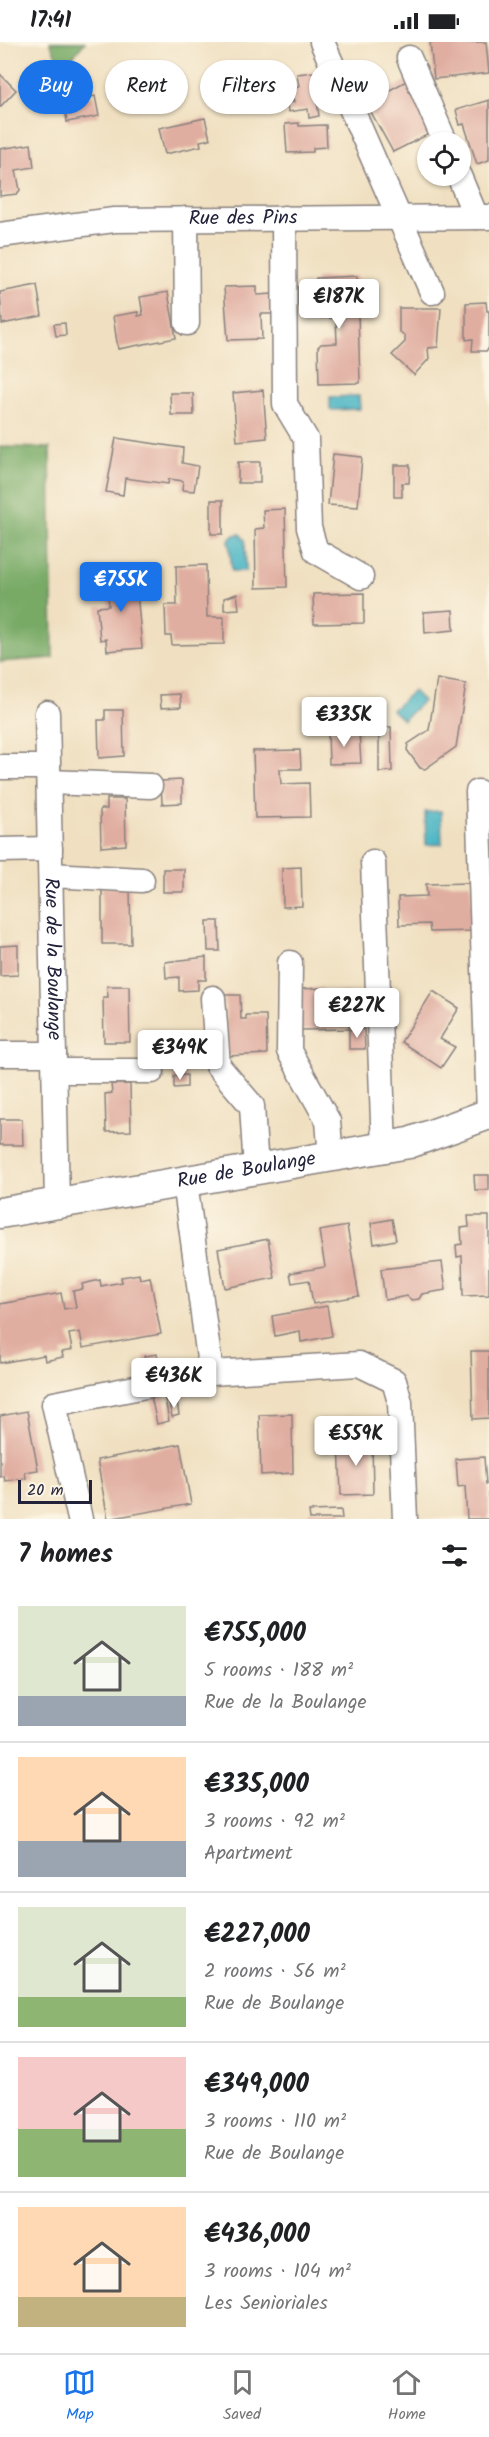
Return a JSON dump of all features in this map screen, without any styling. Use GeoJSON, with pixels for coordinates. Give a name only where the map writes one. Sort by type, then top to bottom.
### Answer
{"type":"FeatureCollection","features":[{"type":"Feature","properties":{"kind":"main road","name":"Rue de Boulange"},"geometry":{"type":"LineString","coordinates":[[0,1213],[409,1143],[489,1114]]}},
{"type":"Feature","properties":{"kind":"street"},"geometry":{"type":"LineString","coordinates":[[322,42],[432,292]]}},
{"type":"Feature","properties":{"kind":"street"},"geometry":{"type":"LineString","coordinates":[[409,58],[441,132]]}},
{"type":"Feature","properties":{"kind":"street"},"geometry":{"type":"LineString","coordinates":[[465,186],[483,217]]}},
{"type":"Feature","properties":{"kind":"street","name":"Rue des Pins"},"geometry":{"type":"LineString","coordinates":[[0,235],[114,220],[483,217]]}},
{"type":"Feature","properties":{"kind":"street"},"geometry":{"type":"LineString","coordinates":[[284,218],[285,404],[306,440],[309,528],[316,551],[361,577]]}},
{"type":"Feature","properties":{"kind":"street"},"geometry":{"type":"LineString","coordinates":[[186,219],[187,324]]}},
{"type":"Feature","properties":{"kind":"street","name":"Rue de la Boulange"},"geometry":{"type":"LineString","coordinates":[[47,713],[57,1204]]}},
{"type":"Feature","properties":{"kind":"street"},"geometry":{"type":"LineString","coordinates":[[0,767],[150,786]]}},
{"type":"Feature","properties":{"kind":"street"},"geometry":{"type":"LineString","coordinates":[[478,792],[489,1114]]}},
{"type":"Feature","properties":{"kind":"street"},"geometry":{"type":"LineString","coordinates":[[0,850],[50,849]]}},
{"type":"Feature","properties":{"kind":"street"},"geometry":{"type":"LineString","coordinates":[[374,862],[384,1147]]}},
{"type":"Feature","properties":{"kind":"street"},"geometry":{"type":"LineString","coordinates":[[51,875],[142,880]]}},
{"type":"Feature","properties":{"kind":"street"},"geometry":{"type":"LineString","coordinates":[[290,963],[289,1052],[328,1121],[331,1157]]}},
{"type":"Feature","properties":{"kind":"street"},"geometry":{"type":"LineString","coordinates":[[213,998],[218,1066],[252,1106],[256,1170]]}},
{"type":"Feature","properties":{"kind":"street"},"geometry":{"type":"LineString","coordinates":[[0,1054],[54,1062],[152,1071]]}},
{"type":"Feature","properties":{"kind":"street"},"geometry":{"type":"LineString","coordinates":[[184,1182],[211,1373]]}},
{"type":"Feature","properties":{"kind":"street"},"geometry":{"type":"LineString","coordinates":[[80,1519],[54,1404],[211,1373],[359,1364],[394,1381],[400,1402],[405,1519]]}},
{"type":"Feature","properties":{"kind":"green space"},"geometry":{"type":"Polygon","coordinates":[[[50,42],[85,42],[70,60],[58,60],[50,42]]]}},
{"type":"Feature","properties":{"kind":"green space"},"geometry":{"type":"Polygon","coordinates":[[[0,447],[50,448],[53,658],[0,662],[0,447]]]}},
{"type":"Feature","properties":{"kind":"water"},"geometry":{"type":"Polygon","coordinates":[[[359,396],[360,409],[330,410],[330,397],[359,396]]]}},
{"type":"Feature","properties":{"kind":"water"},"geometry":{"type":"Polygon","coordinates":[[[240,534],[245,540],[246,571],[232,571],[229,540],[234,535],[240,534]]]}},
{"type":"Feature","properties":{"kind":"water"},"geometry":{"type":"Polygon","coordinates":[[[413,691],[423,701],[403,720],[392,710],[413,691]]]}},
{"type":"Feature","properties":{"kind":"water"},"geometry":{"type":"Polygon","coordinates":[[[441,811],[442,844],[426,845],[425,812],[441,811]]]}},
{"type":"Feature","properties":{"kind":"building"},"geometry":{"type":"Polygon","coordinates":[[[430,42],[486,42],[489,73],[434,79],[430,42]]]}},
{"type":"Feature","properties":{"kind":"building"},"geometry":{"type":"Polygon","coordinates":[[[309,72],[309,114],[319,114],[319,116],[309,118],[308,109],[297,111],[297,86],[299,86],[297,74],[309,72]]]}},
{"type":"Feature","properties":{"kind":"building"},"geometry":{"type":"Polygon","coordinates":[[[0,74],[16,90],[0,107],[0,74]]]}},
{"type":"Feature","properties":{"kind":"building"},"geometry":{"type":"Polygon","coordinates":[[[408,80],[435,131],[417,132],[417,140],[393,152],[372,114],[389,114],[389,90],[408,80]]]}},
{"type":"Feature","properties":{"kind":"building"},"geometry":{"type":"Polygon","coordinates":[[[93,96],[95,96],[99,116],[67,122],[66,114],[93,114],[93,96]]]}},
{"type":"Feature","properties":{"kind":"building"},"geometry":{"type":"Polygon","coordinates":[[[489,100],[489,160],[477,164],[471,146],[471,132],[467,132],[464,124],[460,125],[456,110],[489,100]]]}},
{"type":"Feature","properties":{"kind":"building"},"geometry":{"type":"Polygon","coordinates":[[[205,118],[210,139],[200,141],[201,146],[165,154],[159,128],[205,118]]]}},
{"type":"Feature","properties":{"kind":"building"},"geometry":{"type":"Polygon","coordinates":[[[299,123],[299,126],[326,125],[327,147],[313,148],[313,152],[287,153],[285,124],[299,123]]]}},
{"type":"Feature","properties":{"kind":"building"},"geometry":{"type":"Polygon","coordinates":[[[31,144],[34,167],[16,170],[20,190],[17,194],[0,196],[0,149],[31,144]]]}},
{"type":"Feature","properties":{"kind":"building"},"geometry":{"type":"Polygon","coordinates":[[[357,276],[360,383],[319,384],[318,347],[321,344],[337,343],[336,318],[321,318],[316,314],[316,278],[357,276]]]}},
{"type":"Feature","properties":{"kind":"building"},"geometry":{"type":"Polygon","coordinates":[[[37,285],[42,316],[2,324],[0,292],[37,285]]]}},
{"type":"Feature","properties":{"kind":"building"},"geometry":{"type":"Polygon","coordinates":[[[257,286],[257,295],[273,294],[273,314],[261,314],[262,339],[228,340],[224,287],[257,286]]]}},
{"type":"Feature","properties":{"kind":"building"},"geometry":{"type":"Polygon","coordinates":[[[168,292],[176,338],[118,349],[113,316],[138,312],[138,316],[143,315],[140,297],[168,292]]]}},
{"type":"Feature","properties":{"kind":"building"},"geometry":{"type":"Polygon","coordinates":[[[486,302],[487,311],[489,311],[489,347],[487,351],[472,351],[473,339],[466,340],[466,303],[486,302]]]}},
{"type":"Feature","properties":{"kind":"building"},"geometry":{"type":"Polygon","coordinates":[[[399,308],[441,308],[438,347],[428,348],[429,359],[414,375],[392,355],[405,342],[405,336],[399,331],[399,308]]]}},
{"type":"Feature","properties":{"kind":"building"},"geometry":{"type":"Polygon","coordinates":[[[65,323],[66,335],[56,336],[54,324],[65,323]]]}},
{"type":"Feature","properties":{"kind":"building"},"geometry":{"type":"Polygon","coordinates":[[[263,390],[267,438],[237,441],[233,393],[263,390]]]}},
{"type":"Feature","properties":{"kind":"building"},"geometry":{"type":"Polygon","coordinates":[[[170,393],[193,393],[194,415],[171,415],[170,393]]]}},
{"type":"Feature","properties":{"kind":"building"},"geometry":{"type":"Polygon","coordinates":[[[116,438],[183,448],[182,463],[198,466],[194,491],[182,490],[183,481],[169,479],[168,484],[125,478],[123,495],[106,492],[116,438]]]}},
{"type":"Feature","properties":{"kind":"building"},"geometry":{"type":"Polygon","coordinates":[[[333,454],[362,457],[358,507],[328,505],[333,454]]]}},
{"type":"Feature","properties":{"kind":"building"},"geometry":{"type":"Polygon","coordinates":[[[238,462],[260,462],[260,483],[238,483],[238,462]]]}},
{"type":"Feature","properties":{"kind":"building"},"geometry":{"type":"Polygon","coordinates":[[[394,465],[410,465],[409,483],[402,483],[402,497],[394,497],[394,465]]]}},
{"type":"Feature","properties":{"kind":"building"},"geometry":{"type":"Polygon","coordinates":[[[211,500],[223,500],[223,534],[211,534],[211,500]]]}},
{"type":"Feature","properties":{"kind":"building"},"geometry":{"type":"Polygon","coordinates":[[[285,509],[287,587],[256,588],[255,529],[264,528],[263,510],[285,509]]]}},
{"type":"Feature","properties":{"kind":"building"},"geometry":{"type":"Polygon","coordinates":[[[206,565],[207,617],[224,617],[224,644],[172,645],[171,636],[166,636],[165,605],[177,605],[176,566],[206,565]]]}},
{"type":"Feature","properties":{"kind":"building"},"geometry":{"type":"Polygon","coordinates":[[[135,569],[142,648],[107,651],[106,639],[100,640],[97,607],[109,606],[106,572],[135,569]]]}},
{"type":"Feature","properties":{"kind":"building"},"geometry":{"type":"Polygon","coordinates":[[[364,593],[364,623],[314,624],[313,594],[364,593]]]}},
{"type":"Feature","properties":{"kind":"building"},"geometry":{"type":"Polygon","coordinates":[[[237,594],[239,609],[224,610],[224,598],[237,594]]]}},
{"type":"Feature","properties":{"kind":"building"},"geometry":{"type":"Polygon","coordinates":[[[453,610],[454,630],[425,633],[424,612],[453,610]]]}},
{"type":"Feature","properties":{"kind":"building"},"geometry":{"type":"Polygon","coordinates":[[[437,679],[466,684],[456,747],[425,769],[420,768],[407,750],[408,744],[429,730],[437,679]]]}},
{"type":"Feature","properties":{"kind":"building"},"geometry":{"type":"Polygon","coordinates":[[[180,694],[181,707],[161,708],[160,695],[180,694]]]}},
{"type":"Feature","properties":{"kind":"building"},"geometry":{"type":"Polygon","coordinates":[[[105,710],[123,710],[124,756],[99,758],[98,720],[105,720],[105,710]]]}},
{"type":"Feature","properties":{"kind":"building"},"geometry":{"type":"Polygon","coordinates":[[[379,727],[391,727],[392,771],[379,772],[379,727]]]}},
{"type":"Feature","properties":{"kind":"building"},"geometry":{"type":"Polygon","coordinates":[[[359,731],[361,763],[329,764],[328,732],[359,731]]]}},
{"type":"Feature","properties":{"kind":"building"},"geometry":{"type":"Polygon","coordinates":[[[300,750],[301,769],[280,769],[281,784],[309,783],[310,817],[255,818],[253,751],[300,750]]]}},
{"type":"Feature","properties":{"kind":"building"},"geometry":{"type":"Polygon","coordinates":[[[182,780],[182,803],[162,804],[161,781],[182,780]]]}},
{"type":"Feature","properties":{"kind":"building"},"geometry":{"type":"Polygon","coordinates":[[[107,799],[125,799],[126,845],[101,847],[100,809],[107,809],[107,799]]]}},
{"type":"Feature","properties":{"kind":"building"},"geometry":{"type":"Polygon","coordinates":[[[301,867],[302,906],[283,907],[282,868],[301,867]]]}},
{"type":"Feature","properties":{"kind":"building"},"geometry":{"type":"Polygon","coordinates":[[[163,869],[184,869],[184,892],[163,892],[163,869]]]}},
{"type":"Feature","properties":{"kind":"building"},"geometry":{"type":"Polygon","coordinates":[[[471,883],[473,931],[430,932],[429,924],[399,925],[398,897],[427,896],[426,884],[471,883]]]}},
{"type":"Feature","properties":{"kind":"building"},"geometry":{"type":"Polygon","coordinates":[[[102,887],[130,887],[131,944],[102,944],[102,887]]]}},
{"type":"Feature","properties":{"kind":"building"},"geometry":{"type":"Polygon","coordinates":[[[207,921],[219,921],[220,951],[208,951],[207,921]]]}},
{"type":"Feature","properties":{"kind":"building"},"geometry":{"type":"Polygon","coordinates":[[[18,945],[18,975],[0,976],[0,946],[18,945]]]}},
{"type":"Feature","properties":{"kind":"building"},"geometry":{"type":"Polygon","coordinates":[[[206,957],[206,980],[198,980],[198,990],[179,991],[179,977],[166,978],[165,962],[206,957]]]}},
{"type":"Feature","properties":{"kind":"building"},"geometry":{"type":"Polygon","coordinates":[[[107,986],[129,986],[130,1042],[104,1042],[103,997],[108,997],[107,986]]]}},
{"type":"Feature","properties":{"kind":"building"},"geometry":{"type":"Polygon","coordinates":[[[322,988],[323,993],[349,992],[349,1029],[300,1030],[300,989],[322,988]]]}},
{"type":"Feature","properties":{"kind":"building"},"geometry":{"type":"Polygon","coordinates":[[[433,991],[459,1008],[440,1039],[455,1047],[441,1068],[401,1042],[433,991]]]}},
{"type":"Feature","properties":{"kind":"building"},"geometry":{"type":"Polygon","coordinates":[[[225,995],[240,995],[241,1019],[246,1019],[246,1015],[266,1015],[267,1054],[227,1056],[225,995]]]}},
{"type":"Feature","properties":{"kind":"building"},"geometry":{"type":"Polygon","coordinates":[[[364,1029],[365,1049],[349,1049],[349,1030],[364,1029]]]}},
{"type":"Feature","properties":{"kind":"building"},"geometry":{"type":"Polygon","coordinates":[[[187,1075],[187,1087],[174,1088],[174,1076],[187,1075]]]}},
{"type":"Feature","properties":{"kind":"building"},"geometry":{"type":"Polygon","coordinates":[[[111,1084],[130,1084],[131,1131],[106,1132],[105,1094],[112,1093],[111,1084]]]}},
{"type":"Feature","properties":{"kind":"building"},"geometry":{"type":"Polygon","coordinates":[[[0,1119],[22,1119],[23,1145],[0,1145],[0,1119]]]}},
{"type":"Feature","properties":{"kind":"building"},"geometry":{"type":"Polygon","coordinates":[[[474,1175],[489,1175],[489,1190],[475,1190],[474,1175]]]}},
{"type":"Feature","properties":{"kind":"building"},"geometry":{"type":"Polygon","coordinates":[[[468,1216],[489,1216],[489,1295],[463,1296],[462,1256],[457,1257],[456,1245],[462,1244],[461,1228],[469,1227],[468,1216]]]}},
{"type":"Feature","properties":{"kind":"building"},"geometry":{"type":"Polygon","coordinates":[[[392,1219],[396,1240],[374,1244],[371,1223],[392,1219]]]}},
{"type":"Feature","properties":{"kind":"building"},"geometry":{"type":"Polygon","coordinates":[[[347,1226],[359,1296],[313,1304],[309,1280],[292,1283],[290,1273],[325,1267],[319,1231],[347,1226]]]}},
{"type":"Feature","properties":{"kind":"building"},"geometry":{"type":"Polygon","coordinates":[[[268,1239],[275,1278],[225,1288],[218,1249],[268,1239]]]}},
{"type":"Feature","properties":{"kind":"building"},"geometry":{"type":"Polygon","coordinates":[[[442,1262],[446,1290],[422,1294],[419,1299],[411,1300],[407,1296],[385,1300],[381,1269],[442,1262]]]}},
{"type":"Feature","properties":{"kind":"building"},"geometry":{"type":"Polygon","coordinates":[[[139,1274],[140,1279],[150,1277],[161,1334],[83,1348],[80,1332],[69,1334],[72,1350],[62,1352],[63,1357],[45,1361],[44,1355],[0,1363],[0,1304],[61,1293],[64,1309],[76,1307],[73,1291],[83,1289],[82,1284],[100,1280],[101,1286],[122,1282],[121,1277],[139,1274]]]}},
{"type":"Feature","properties":{"kind":"building"},"geometry":{"type":"Polygon","coordinates":[[[327,1306],[332,1336],[301,1342],[300,1331],[275,1336],[272,1316],[327,1306]]]}},
{"type":"Feature","properties":{"kind":"building"},"geometry":{"type":"Polygon","coordinates":[[[471,1351],[489,1351],[489,1418],[473,1419],[471,1351]]]}},
{"type":"Feature","properties":{"kind":"building"},"geometry":{"type":"Polygon","coordinates":[[[157,1354],[160,1374],[148,1377],[144,1356],[157,1354]]]}},
{"type":"Feature","properties":{"kind":"building"},"geometry":{"type":"Polygon","coordinates":[[[164,1393],[169,1421],[157,1424],[151,1396],[164,1393]]]}},
{"type":"Feature","properties":{"kind":"building"},"geometry":{"type":"Polygon","coordinates":[[[177,1401],[179,1415],[172,1417],[169,1403],[177,1401]]]}},
{"type":"Feature","properties":{"kind":"building"},"geometry":{"type":"Polygon","coordinates":[[[27,1411],[38,1470],[25,1472],[26,1478],[5,1481],[4,1476],[0,1477],[0,1416],[27,1411]]]}},
{"type":"Feature","properties":{"kind":"building"},"geometry":{"type":"Polygon","coordinates":[[[292,1414],[293,1473],[261,1475],[259,1415],[292,1414]]]}},
{"type":"Feature","properties":{"kind":"building"},"geometry":{"type":"Polygon","coordinates":[[[357,1437],[372,1439],[373,1494],[341,1495],[339,1440],[355,1440],[357,1437]]]}},
{"type":"Feature","properties":{"kind":"building"},"geometry":{"type":"Polygon","coordinates":[[[180,1444],[191,1504],[108,1519],[97,1460],[180,1444]]]}},
{"type":"Feature","properties":{"kind":"building"},"geometry":{"type":"Polygon","coordinates":[[[484,1457],[486,1484],[489,1484],[489,1519],[467,1519],[465,1486],[458,1487],[456,1459],[484,1457]]]}},
{"type":"Feature","properties":{"kind":"building"},"geometry":{"type":"Polygon","coordinates":[[[341,1510],[342,1519],[310,1519],[309,1511],[341,1510]]]}}]}
